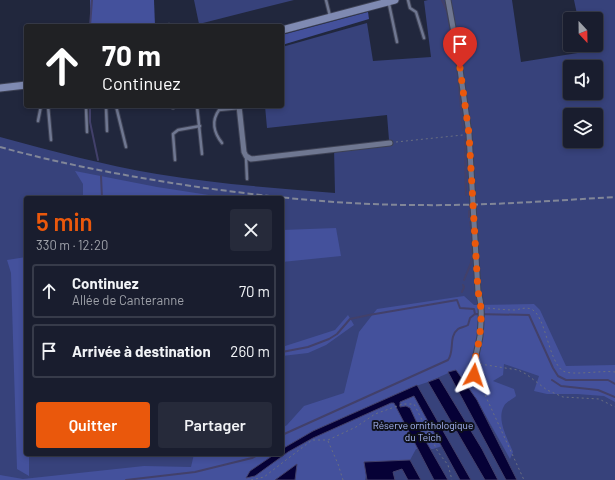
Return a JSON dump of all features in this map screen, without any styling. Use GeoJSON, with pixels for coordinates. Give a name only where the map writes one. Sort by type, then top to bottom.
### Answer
{"type":"FeatureCollection","features":[{"type":"Feature","properties":{"kind":"main road"},"geometry":{"type":"LineString","coordinates":[[284,29],[391,1]]}},
{"type":"Feature","properties":{"kind":"main road"},"geometry":{"type":"LineString","coordinates":[[0,88],[24,84]]}},
{"type":"Feature","properties":{"kind":"street"},"geometry":{"type":"LineString","coordinates":[[448,0],[458,55],[469,134],[478,292],[481,309],[480,335],[474,363],[474,375],[478,381]]}},
{"type":"Feature","properties":{"kind":"street"},"geometry":{"type":"LineString","coordinates":[[239,108],[246,156],[254,159],[390,143]]}},
{"type":"Feature","properties":{"kind":"lane"},"geometry":{"type":"LineString","coordinates":[[326,0],[330,16]]}},
{"type":"Feature","properties":{"kind":"lane"},"geometry":{"type":"LineString","coordinates":[[408,0],[410,8],[416,12],[424,38]]}},
{"type":"Feature","properties":{"kind":"lane"},"geometry":{"type":"LineString","coordinates":[[391,1],[397,42]]}},
{"type":"Feature","properties":{"kind":"lane"},"geometry":{"type":"LineString","coordinates":[[38,120],[40,108]]}},
{"type":"Feature","properties":{"kind":"lane"},"geometry":{"type":"LineString","coordinates":[[48,108],[50,140]]}},
{"type":"Feature","properties":{"kind":"lane"},"geometry":{"type":"LineString","coordinates":[[86,108],[87,132]]}},
{"type":"Feature","properties":{"kind":"lane"},"geometry":{"type":"LineString","coordinates":[[106,108],[107,131]]}},
{"type":"Feature","properties":{"kind":"lane"},"geometry":{"type":"LineString","coordinates":[[116,108],[126,147]]}},
{"type":"Feature","properties":{"kind":"lane"},"geometry":{"type":"LineString","coordinates":[[197,108],[202,154]]}},
{"type":"Feature","properties":{"kind":"lane"},"geometry":{"type":"LineString","coordinates":[[222,143],[214,128],[215,116],[219,110],[232,108]]}},
{"type":"Feature","properties":{"kind":"lane"},"geometry":{"type":"LineString","coordinates":[[175,160],[173,134],[178,130],[200,126]]}},
{"type":"Feature","properties":{"kind":"lane"},"geometry":{"type":"LineString","coordinates":[[246,156],[247,179]]}},
{"type":"Feature","properties":{"kind":"path"},"geometry":{"type":"LineString","coordinates":[[390,143],[469,134]]}},
{"type":"Feature","properties":{"kind":"path"},"geometry":{"type":"LineString","coordinates":[[481,309],[517,310],[524,308],[534,310],[539,318],[558,365],[564,371],[581,373],[602,371],[615,372]]}},
{"type":"Feature","properties":{"kind":"path"},"geometry":{"type":"LineString","coordinates":[[474,363],[518,370],[526,374],[547,390],[563,397],[599,399],[615,407]]}},
{"type":"Feature","properties":{"kind":"path"},"geometry":{"type":"LineString","coordinates":[[478,381],[524,480]]}},
{"type":"Feature","properties":{"kind":"path"},"geometry":{"type":"LineString","coordinates":[[251,480],[264,476],[312,440],[328,440],[356,426],[374,414],[403,404],[414,404],[438,452],[448,465],[452,480]]}},
{"type":"Feature","properties":{"kind":"path"},"geometry":{"type":"LineString","coordinates":[[328,440],[343,480]]}},
{"type":"Feature","properties":{"kind":"green space"},"geometry":{"type":"Polygon","coordinates":[[[90,0],[154,0],[155,24],[91,24],[90,0]]]}},
{"type":"Feature","properties":{"kind":"green space"},"geometry":{"type":"Polygon","coordinates":[[[194,0],[294,0],[199,24],[194,0]]]}},
{"type":"Feature","properties":{"kind":"green space","name":"Réserve ornithologique du Teich"},"geometry":{"type":"Polygon","coordinates":[[[428,0],[512,0],[521,62],[584,52],[603,52],[603,12],[577,12],[574,0],[615,0],[615,480],[0,480],[0,137],[98,162],[157,174],[224,183],[335,193],[334,147],[389,140],[387,115],[267,128],[265,108],[284,108],[284,46],[367,23],[373,61],[431,57],[424,1],[428,0]]]}},
{"type":"Feature","properties":{"kind":"green space"},"geometry":{"type":"Polygon","coordinates":[[[368,12],[369,19],[284,44],[284,34],[368,12]]]}},
{"type":"Feature","properties":{"kind":"green space"},"geometry":{"type":"Polygon","coordinates":[[[75,171],[157,187],[215,196],[83,196],[83,184],[75,171]]]}},
{"type":"Feature","properties":{"kind":"green space"},"geometry":{"type":"Polygon","coordinates":[[[336,228],[341,256],[284,262],[284,230],[336,228]]]}},
{"type":"Feature","properties":{"kind":"green space"},"geometry":{"type":"Polygon","coordinates":[[[24,257],[24,456],[29,456],[29,476],[17,469],[11,273],[7,260],[24,257]]]}},
{"type":"Feature","properties":{"kind":"green space","name":"Réserve ornithologique du Teich"},"geometry":{"type":"Polygon","coordinates":[[[464,296],[474,305],[534,304],[540,310],[566,366],[615,365],[615,402],[604,396],[547,394],[534,391],[539,376],[504,364],[503,375],[493,381],[514,389],[516,396],[505,405],[501,417],[513,452],[510,459],[477,400],[455,370],[410,388],[442,446],[433,449],[416,449],[410,460],[364,462],[366,475],[365,480],[295,480],[296,465],[275,480],[0,480],[0,475],[23,479],[144,466],[191,467],[194,456],[284,456],[284,427],[304,406],[344,393],[359,332],[377,309],[464,296]]]}},
{"type":"Feature","properties":{"kind":"green space"},"geometry":{"type":"Polygon","coordinates":[[[348,315],[354,325],[326,345],[308,353],[284,356],[284,346],[335,330],[348,315]]]}},
{"type":"Feature","properties":{"kind":"shaded area"},"geometry":{"type":"Polygon","coordinates":[[[456,370],[477,400],[517,480],[506,480],[448,372],[456,370]]]}},
{"type":"Feature","properties":{"kind":"shaded area"},"geometry":{"type":"Polygon","coordinates":[[[439,378],[482,449],[498,480],[485,480],[428,382],[439,378]]]}},
{"type":"Feature","properties":{"kind":"shaded area"},"geometry":{"type":"Polygon","coordinates":[[[417,385],[471,480],[460,480],[414,396],[400,402],[400,407],[406,406],[410,408],[424,438],[448,480],[434,480],[394,403],[313,438],[284,455],[284,448],[313,431],[417,385]]]}},
{"type":"Feature","properties":{"kind":"shaded area"},"geometry":{"type":"Polygon","coordinates":[[[272,456],[282,456],[255,476],[246,478],[250,471],[272,456]]]}},
{"type":"Feature","properties":{"kind":"shaded area"},"geometry":{"type":"Polygon","coordinates":[[[410,460],[421,480],[408,480],[402,469],[393,472],[395,480],[367,480],[364,462],[410,460]]]}},
{"type":"Feature","properties":{"kind":"shaded area"},"geometry":{"type":"Polygon","coordinates":[[[297,464],[295,480],[275,480],[297,464]]]}},
{"type":"Feature","properties":{"kind":"waterway"},"geometry":{"type":"LineString","coordinates":[[90,24],[92,0]]}},
{"type":"Feature","properties":{"kind":"waterway"},"geometry":{"type":"LineString","coordinates":[[442,0],[447,11],[457,66],[463,130]]}},
{"type":"Feature","properties":{"kind":"waterway"},"geometry":{"type":"LineString","coordinates":[[90,108],[90,122],[98,160]]}},
{"type":"Feature","properties":{"kind":"waterway"},"geometry":{"type":"LineString","coordinates":[[465,139],[466,195]]}},
{"type":"Feature","properties":{"kind":"waterway"},"geometry":{"type":"LineString","coordinates":[[101,176],[102,196]]}},
{"type":"Feature","properties":{"kind":"waterway"},"geometry":{"type":"LineString","coordinates":[[469,211],[469,217]]}},
{"type":"Feature","properties":{"kind":"waterway"},"geometry":{"type":"LineString","coordinates":[[470,222],[472,233]]}},
{"type":"Feature","properties":{"kind":"waterway"},"geometry":{"type":"LineString","coordinates":[[472,239],[472,252]]}},
{"type":"Feature","properties":{"kind":"waterway"},"geometry":{"type":"LineString","coordinates":[[464,280],[472,257]]}},
{"type":"Feature","properties":{"kind":"waterway"},"geometry":{"type":"LineString","coordinates":[[462,292],[464,287],[463,285]]}},
{"type":"Feature","properties":{"kind":"waterway"},"geometry":{"type":"LineString","coordinates":[[284,352],[308,347],[329,339],[337,334],[350,319],[369,315],[457,300],[460,308],[474,309],[475,314]]}},
{"type":"Feature","properties":{"kind":"waterway"},"geometry":{"type":"LineString","coordinates":[[284,434],[448,360],[455,332],[459,328],[468,325],[470,318],[475,314],[529,315],[558,376],[566,380],[608,380],[615,384]]}},
{"type":"Feature","properties":{"kind":"waterway"},"geometry":{"type":"LineString","coordinates":[[552,380],[561,386],[598,390],[615,397]]}},
{"type":"Feature","properties":{"kind":"waterway"},"geometry":{"type":"LineString","coordinates":[[126,480],[195,472],[256,456]]}},
{"type":"Feature","properties":{"kind":"railway"},"geometry":{"type":"LineString","coordinates":[[0,147],[74,165],[148,179],[225,191],[270,196]]}},
{"type":"Feature","properties":{"kind":"railway"},"geometry":{"type":"LineString","coordinates":[[284,198],[361,204],[466,205],[615,197]]}},
{"type":"Feature","properties":{"kind":"route"},"geometry":{"type":"LineString","coordinates":[[460,68],[469,134],[478,292],[481,300],[480,335],[474,363],[474,375]]}}]}
